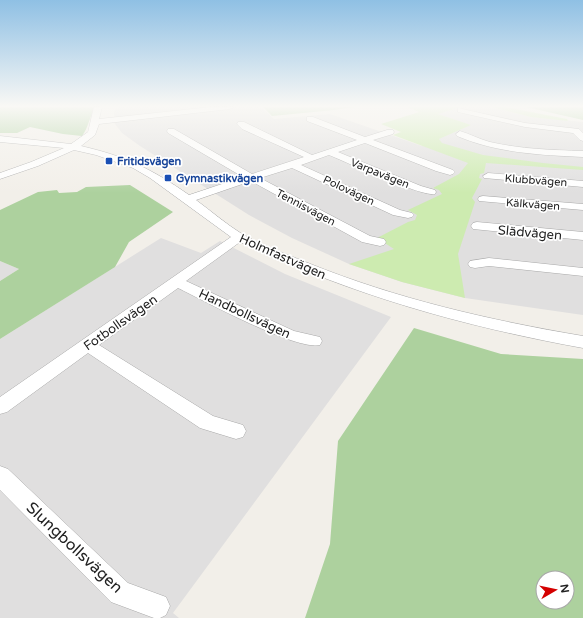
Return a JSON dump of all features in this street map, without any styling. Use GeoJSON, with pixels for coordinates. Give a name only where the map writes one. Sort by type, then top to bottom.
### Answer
{"type":"FeatureCollection","features":[{"type":"Feature","properties":{"kind":"street"},"geometry":{"type":"LineString","coordinates":[[0,176],[31,167],[73,147],[90,136]]}},
{"type":"Feature","properties":{"kind":"street","name":"Tennisvägen"},"geometry":{"type":"LineString","coordinates":[[179,136],[252,178],[366,239],[380,242]]}},
{"type":"Feature","properties":{"kind":"street"},"geometry":{"type":"LineString","coordinates":[[262,136],[310,158]]}},
{"type":"Feature","properties":{"kind":"street"},"geometry":{"type":"LineString","coordinates":[[353,136],[450,172]]}},
{"type":"Feature","properties":{"kind":"street"},"geometry":{"type":"LineString","coordinates":[[187,198],[377,136]]}},
{"type":"Feature","properties":{"kind":"street"},"geometry":{"type":"LineString","coordinates":[[463,136],[499,146],[528,150],[583,154]]}},
{"type":"Feature","properties":{"kind":"street","name":"Holmfastvägen"},"geometry":{"type":"LineString","coordinates":[[0,139],[73,147],[107,155],[130,163],[187,198],[240,237],[301,265],[358,288],[408,304],[480,322],[583,342]]}},
{"type":"Feature","properties":{"kind":"street","name":"Varpavägen"},"geometry":{"type":"LineString","coordinates":[[329,152],[417,188],[431,192]]}},
{"type":"Feature","properties":{"kind":"street","name":"Polovägen"},"geometry":{"type":"LineString","coordinates":[[292,164],[398,213],[408,215]]}},
{"type":"Feature","properties":{"kind":"street","name":"Klubbvägen"},"geometry":{"type":"LineString","coordinates":[[488,176],[583,184]]}},
{"type":"Feature","properties":{"kind":"street","name":"Kälkvägen"},"geometry":{"type":"LineString","coordinates":[[484,199],[583,208]]}},
{"type":"Feature","properties":{"kind":"street","name":"Slädvägen"},"geometry":{"type":"LineString","coordinates":[[477,226],[583,236]]}},
{"type":"Feature","properties":{"kind":"street","name":"Fotbollsvägen"},"geometry":{"type":"LineString","coordinates":[[0,407],[240,237]]}},
{"type":"Feature","properties":{"kind":"street"},"geometry":{"type":"LineString","coordinates":[[475,264],[490,262],[583,272]]}},
{"type":"Feature","properties":{"kind":"street","name":"Handbollsvägen"},"geometry":{"type":"LineString","coordinates":[[177,282],[289,335],[314,341]]}},
{"type":"Feature","properties":{"kind":"street"},"geometry":{"type":"LineString","coordinates":[[88,345],[207,422],[236,431]]}},
{"type":"Feature","properties":{"kind":"street","name":"Slungbollsvägen"},"geometry":{"type":"LineString","coordinates":[[0,476],[120,593],[157,606]]}},
{"type":"Feature","properties":{"kind":"shaded area"},"geometry":{"type":"Polygon","coordinates":[[[126,136],[393,136],[422,146],[445,136],[583,136],[583,315],[465,298],[402,282],[349,264],[292,238],[249,215],[126,136]]]}},
{"type":"Feature","properties":{"kind":"shaded area"},"geometry":{"type":"Polygon","coordinates":[[[161,238],[201,253],[220,241],[285,274],[391,317],[173,613],[179,618],[0,618],[0,339],[161,238]]]}},
{"type":"Feature","properties":{"kind":"shaded area"},"geometry":{"type":"Polygon","coordinates":[[[0,261],[19,269],[0,281],[0,261]]]}},
{"type":"Feature","properties":{"kind":"green space"},"geometry":{"type":"Polygon","coordinates":[[[395,136],[446,136],[439,139],[442,143],[483,155],[583,167],[583,170],[486,163],[484,173],[480,174],[479,178],[482,179],[472,198],[475,202],[458,254],[465,298],[402,282],[349,264],[394,249],[377,238],[415,220],[417,215],[408,210],[442,194],[439,190],[433,188],[459,174],[468,163],[395,136]]]}},
{"type":"Feature","properties":{"kind":"green space"},"geometry":{"type":"Polygon","coordinates":[[[130,185],[173,212],[129,242],[115,267],[0,339],[0,281],[19,269],[0,261],[0,210],[38,192],[57,190],[59,193],[77,192],[86,187],[130,185]]]}},
{"type":"Feature","properties":{"kind":"green space"},"geometry":{"type":"Polygon","coordinates":[[[414,328],[501,354],[583,359],[583,618],[305,618],[330,544],[338,441],[414,328]]]}},
{"type":"Feature","properties":{"kind":"place","name":"Fritidsvägen"},"geometry":{"type":"Point","coordinates":[109,161]}},
{"type":"Feature","properties":{"kind":"place","name":"Gymnastikvägen"},"geometry":{"type":"Point","coordinates":[168,178]}}]}
